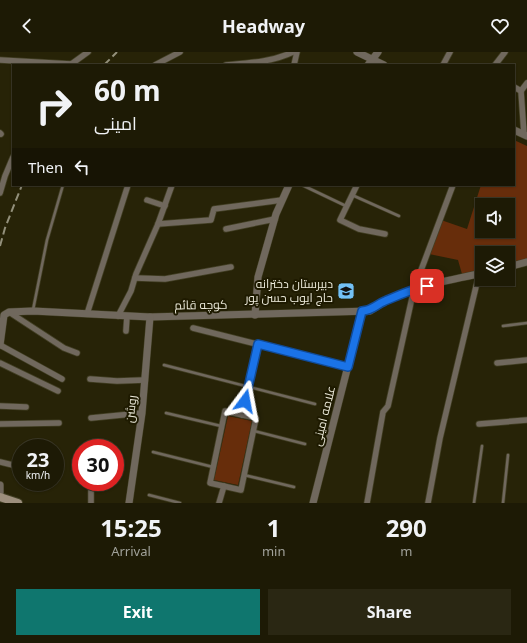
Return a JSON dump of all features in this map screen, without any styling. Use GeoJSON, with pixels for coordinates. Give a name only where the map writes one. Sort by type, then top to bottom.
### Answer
{"type":"FeatureCollection","features":[{"type":"Feature","properties":{"kind":"main road"},"geometry":{"type":"LineString","coordinates":[[0,497],[18,503]]}},
{"type":"Feature","properties":{"kind":"street"},"geometry":{"type":"LineString","coordinates":[[72,64],[88,52]]}},
{"type":"Feature","properties":{"kind":"street"},"geometry":{"type":"LineString","coordinates":[[158,64],[180,52]]}},
{"type":"Feature","properties":{"kind":"street"},"geometry":{"type":"LineString","coordinates":[[239,64],[265,61],[293,52]]}},
{"type":"Feature","properties":{"kind":"street"},"geometry":{"type":"LineString","coordinates":[[294,64],[296,52]]}},
{"type":"Feature","properties":{"kind":"street"},"geometry":{"type":"LineString","coordinates":[[357,52],[370,62],[378,52]]}},
{"type":"Feature","properties":{"kind":"street"},"geometry":{"type":"LineString","coordinates":[[444,64],[450,52]]}},
{"type":"Feature","properties":{"kind":"street"},"geometry":{"type":"LineString","coordinates":[[496,64],[505,52]]}},
{"type":"Feature","properties":{"kind":"street"},"geometry":{"type":"LineString","coordinates":[[0,60],[57,64]]}},
{"type":"Feature","properties":{"kind":"street"},"geometry":{"type":"LineString","coordinates":[[515,130],[525,135],[521,91],[527,83]]}},
{"type":"Feature","properties":{"kind":"street"},"geometry":{"type":"LineString","coordinates":[[515,88],[521,91]]}},
{"type":"Feature","properties":{"kind":"street"},"geometry":{"type":"LineString","coordinates":[[0,193],[12,159]]}},
{"type":"Feature","properties":{"kind":"street"},"geometry":{"type":"LineString","coordinates":[[87,314],[128,186]]}},
{"type":"Feature","properties":{"kind":"street"},"geometry":{"type":"LineString","coordinates":[[118,316],[131,291],[172,186]]}},
{"type":"Feature","properties":{"kind":"street"},"geometry":{"type":"LineString","coordinates":[[255,315],[258,277],[275,219],[289,186]]}},
{"type":"Feature","properties":{"kind":"street"},"geometry":{"type":"LineString","coordinates":[[356,186],[340,220],[359,229],[385,234]]}},
{"type":"Feature","properties":{"kind":"street"},"geometry":{"type":"LineString","coordinates":[[367,503],[383,412],[388,406],[414,289],[453,186]]}},
{"type":"Feature","properties":{"kind":"street"},"geometry":{"type":"LineString","coordinates":[[147,200],[165,206]]}},
{"type":"Feature","properties":{"kind":"street"},"geometry":{"type":"LineString","coordinates":[[158,224],[212,220],[214,209],[282,200]]}},
{"type":"Feature","properties":{"kind":"street"},"geometry":{"type":"LineString","coordinates":[[226,229],[275,219]]}},
{"type":"Feature","properties":{"kind":"street"},"geometry":{"type":"LineString","coordinates":[[515,265],[527,262]]}},
{"type":"Feature","properties":{"kind":"street"},"geometry":{"type":"LineString","coordinates":[[135,278],[165,279],[230,267]]}},
{"type":"Feature","properties":{"kind":"street","name":"کوچه قائم"},"geometry":{"type":"LineString","coordinates":[[9,312],[33,311],[150,317],[370,311],[383,302],[414,289],[475,274]]}},
{"type":"Feature","properties":{"kind":"street"},"geometry":{"type":"LineString","coordinates":[[428,503],[440,438],[477,286]]}},
{"type":"Feature","properties":{"kind":"street","name":"علامه امینی"},"geometry":{"type":"LineString","coordinates":[[313,503],[362,311]]}},
{"type":"Feature","properties":{"kind":"street"},"geometry":{"type":"LineString","coordinates":[[62,379],[0,345],[4,315],[9,312],[64,348],[78,353]]}},
{"type":"Feature","properties":{"kind":"street"},"geometry":{"type":"LineString","coordinates":[[126,331],[127,316]]}},
{"type":"Feature","properties":{"kind":"street","name":"روشن"},"geometry":{"type":"LineString","coordinates":[[129,503],[142,413],[150,317]]}},
{"type":"Feature","properties":{"kind":"street"},"geometry":{"type":"LineString","coordinates":[[193,328],[348,367]]}},
{"type":"Feature","properties":{"kind":"street"},"geometry":{"type":"LineString","coordinates":[[242,414],[258,344]]}},
{"type":"Feature","properties":{"kind":"street"},"geometry":{"type":"LineString","coordinates":[[497,363],[527,360]]}},
{"type":"Feature","properties":{"kind":"street"},"geometry":{"type":"LineString","coordinates":[[0,363],[58,391]]}},
{"type":"Feature","properties":{"kind":"street"},"geometry":{"type":"LineString","coordinates":[[90,379],[117,381],[145,380]]}},
{"type":"Feature","properties":{"kind":"street"},"geometry":{"type":"LineString","coordinates":[[0,406],[26,407]]}},
{"type":"Feature","properties":{"kind":"street"},"geometry":{"type":"LineString","coordinates":[[225,411],[242,414],[256,418],[241,490],[210,483],[225,411]]}},
{"type":"Feature","properties":{"kind":"street"},"geometry":{"type":"LineString","coordinates":[[91,418],[142,413]]}},
{"type":"Feature","properties":{"kind":"street"},"geometry":{"type":"LineString","coordinates":[[479,424],[527,420]]}},
{"type":"Feature","properties":{"kind":"street"},"geometry":{"type":"LineString","coordinates":[[0,424],[59,423]]}},
{"type":"Feature","properties":{"kind":"street"},"geometry":{"type":"LineString","coordinates":[[0,462],[12,465]]}},
{"type":"Feature","properties":{"kind":"street"},"geometry":{"type":"LineString","coordinates":[[0,485],[1,503]]}},
{"type":"Feature","properties":{"kind":"street"},"geometry":{"type":"LineString","coordinates":[[219,503],[224,486]]}},
{"type":"Feature","properties":{"kind":"street"},"geometry":{"type":"LineString","coordinates":[[91,491],[91,503]]}},
{"type":"Feature","properties":{"kind":"lane"},"geometry":{"type":"LineString","coordinates":[[33,311],[46,240],[63,186]]}},
{"type":"Feature","properties":{"kind":"lane"},"geometry":{"type":"LineString","coordinates":[[304,186],[346,206]]}},
{"type":"Feature","properties":{"kind":"lane"},"geometry":{"type":"LineString","coordinates":[[352,194],[399,216]]}},
{"type":"Feature","properties":{"kind":"lane"},"geometry":{"type":"LineString","coordinates":[[503,326],[527,323]]}},
{"type":"Feature","properties":{"kind":"lane"},"geometry":{"type":"LineString","coordinates":[[164,365],[315,404]]}},
{"type":"Feature","properties":{"kind":"lane"},"geometry":{"type":"LineString","coordinates":[[166,413],[222,426]]}},
{"type":"Feature","properties":{"kind":"lane"},"geometry":{"type":"LineString","coordinates":[[253,431],[305,444]]}},
{"type":"Feature","properties":{"kind":"lane"},"geometry":{"type":"LineString","coordinates":[[474,503],[482,446]]}},
{"type":"Feature","properties":{"kind":"lane"},"geometry":{"type":"LineString","coordinates":[[152,452],[213,467]]}},
{"type":"Feature","properties":{"kind":"lane"},"geometry":{"type":"LineString","coordinates":[[503,503],[508,454]]}},
{"type":"Feature","properties":{"kind":"lane"},"geometry":{"type":"LineString","coordinates":[[244,474],[294,487]]}},
{"type":"Feature","properties":{"kind":"lane"},"geometry":{"type":"LineString","coordinates":[[149,495],[180,503]]}},
{"type":"Feature","properties":{"kind":"shaded area"},"geometry":{"type":"Polygon","coordinates":[[[515,140],[527,146],[527,260],[515,263],[515,246],[475,246],[475,271],[462,274],[458,260],[429,254],[441,220],[467,229],[475,204],[475,238],[515,238],[515,198],[477,198],[481,186],[515,186],[515,140]]]}},
{"type":"Feature","properties":{"kind":"shaded area"},"geometry":{"type":"Polygon","coordinates":[[[228,416],[252,421],[238,485],[214,480],[228,416]]]}},
{"type":"Feature","properties":{"kind":"railway"},"geometry":{"type":"LineString","coordinates":[[105,64],[117,52]]}},
{"type":"Feature","properties":{"kind":"railway"},"geometry":{"type":"LineString","coordinates":[[0,246],[5,228],[22,186]]}},
{"type":"Feature","properties":{"kind":"place","name":"دبیرستان دخترانه حاج ایوب حسن پور"},"geometry":{"type":"Point","coordinates":[346,291]}},
{"type":"Feature","properties":{"kind":"route"},"geometry":{"type":"LineString","coordinates":[[245,401],[258,344],[348,367],[362,311],[370,311],[383,302],[414,289],[427,286]]}}]}
